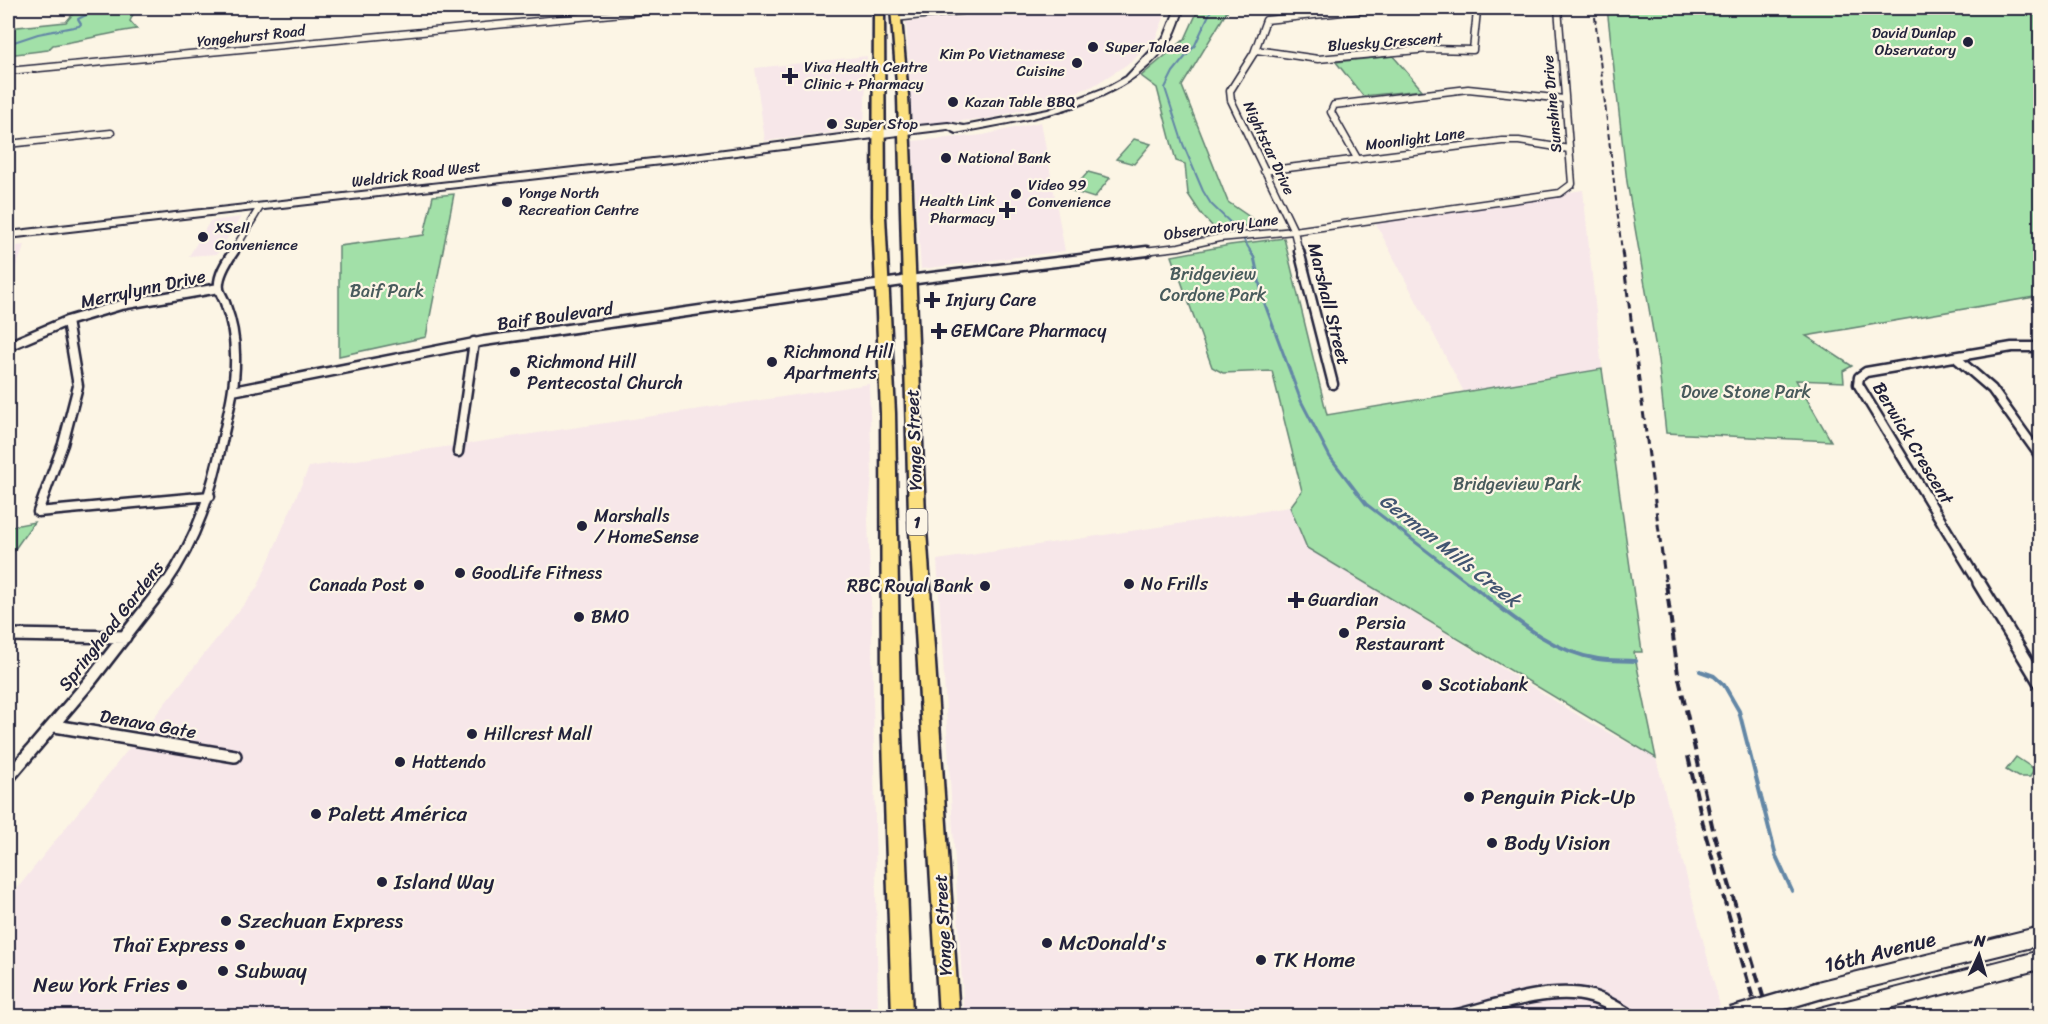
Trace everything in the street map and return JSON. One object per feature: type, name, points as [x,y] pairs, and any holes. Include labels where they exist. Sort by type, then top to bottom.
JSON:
[{"type":"main road","name":"Yonge Street","points":[[879,8],[879,216],[884,284],[891,708],[902,1017]]},
{"type":"main road","name":"Yonge Street","points":[[895,13],[903,96],[917,515],[949,1017]]},
{"type":"main road","name":"16th Avenue","points":[[1732,1017],[1821,990],[2040,936]]},
{"type":"main road","points":[[1831,1015],[2040,960]]},
{"type":"street","name":"Yongehurst Road","points":[[8,71],[676,8]]},
{"type":"street","points":[[895,13],[988,8]]},
{"type":"street","name":"Weldrick Road West","points":[[8,235],[827,142],[838,144],[879,137],[945,134],[962,128],[1050,112],[1102,90],[1113,88],[1129,79],[1132,73],[1160,49],[1169,36],[1179,8]]},
{"type":"street","name":"Nightstar Drive","points":[[1294,231],[1231,100],[1230,91],[1256,50],[1266,20],[1381,8]]},
{"type":"street","name":"Bluesky Crescent","points":[[1256,50],[1318,59],[1429,49],[1473,50],[1477,11],[1474,8]]},
{"type":"street","name":"Sunshine Drive","points":[[1558,8],[1572,184],[1560,193]]},
{"type":"street","points":[[1358,160],[1330,112],[1334,105],[1468,89],[1564,99]]},
{"type":"street","points":[[8,144],[111,134]]},
{"type":"street","name":"Moonlight Lane","points":[[1264,171],[1502,141],[1519,141],[1569,149]]},
{"type":"street","name":"Observatory Lane","points":[[884,284],[1179,247],[1228,237],[1294,231],[1560,193]]},
{"type":"street","points":[[219,288],[224,267],[260,207]]},
{"type":"street","name":"Marshall Street","points":[[1294,231],[1334,384]]},
{"type":"street","name":"Baif Boulevard","points":[[233,392],[474,342],[884,284]]},
{"type":"street","name":"Merrylynn Drive","points":[[8,346],[67,321],[121,305],[219,288]]},
{"type":"street","name":"Springhead Gardens","points":[[8,778],[55,726],[155,600],[197,531],[210,496],[233,392],[235,336],[230,311],[219,288]]},
{"type":"street","points":[[67,321],[78,386],[63,444],[38,512],[210,496]]},
{"type":"street","points":[[458,452],[474,342]]},
{"type":"street","name":"Berwick Crescent","points":[[2040,347],[2012,347],[1866,372],[1859,377],[1858,384],[2040,683]]},
{"type":"street","points":[[1955,357],[1992,389],[2040,456]]},
{"type":"street","points":[[8,635],[125,637]]},
{"type":"street","name":"Denava Gate","points":[[55,726],[235,756]]},
{"type":"street","points":[[1455,1017],[1554,994],[1577,994],[1594,998],[1630,1017]]},
{"type":"shaded area","points":[[1042,8],[1168,8],[1155,40],[1131,62],[1093,86],[1045,104],[992,118],[912,126],[906,22]]},
{"type":"shaded area","points":[[867,56],[864,126],[856,130],[765,141],[755,68]]},
{"type":"shaded area","points":[[1041,122],[1065,251],[921,269],[912,141],[983,135]]},
{"type":"shaded area","points":[[1583,190],[1602,369],[1464,392],[1375,222]]},
{"type":"shaded area","points":[[241,217],[217,254],[189,256],[210,221]]},
{"type":"shaded area","points":[[25,245],[8,285],[8,247]]},
{"type":"shaded area","points":[[869,384],[872,476],[868,520],[872,628],[878,1016],[8,1016],[8,900],[257,588],[309,467]]},
{"type":"shaded area","points":[[1290,507],[1308,548],[1594,725],[1656,758],[1720,1006],[1678,1016],[964,1016],[937,560]]},
{"type":"green space","points":[[78,8],[136,8],[130,21],[137,29],[53,45],[48,50],[8,55],[8,28],[66,22]]},
{"type":"green space","points":[[1199,8],[1229,8],[1182,86],[1228,202],[1260,224],[1216,230],[1202,215],[1188,194],[1185,164],[1176,161],[1157,88],[1141,76],[1185,39]]},
{"type":"green space","name":"Dove Stone Park","points":[[1607,8],[2040,8],[2040,296],[1806,336],[1852,366],[1843,371],[1844,382],[1796,380],[1831,441],[1666,433],[1658,360],[1627,182]]},
{"type":"green space","points":[[1393,56],[1422,90],[1363,96],[1336,62]]},
{"type":"green space","points":[[1134,139],[1151,144],[1134,164],[1116,159]]},
{"type":"green space","points":[[1088,172],[1110,178],[1094,198],[1072,191]]},
{"type":"green space","name":"Baif Park","points":[[454,194],[426,337],[339,356],[339,246],[424,235],[433,196]]},
{"type":"green space","points":[[1284,238],[1327,415],[1602,369],[1642,652],[1634,652],[1656,758],[1307,548],[1290,507],[1302,491],[1272,371],[1223,373],[1212,367],[1172,256]]},
{"type":"green space","points":[[34,522],[8,559],[8,527]]},
{"type":"green space","points":[[2016,757],[2034,769],[2030,777],[2018,777],[2006,770]]},
{"type":"waterway","points":[[8,44],[38,34],[79,26],[81,24],[78,19],[98,9],[92,8]]},
{"type":"waterway","name":"German Mills Creek","points":[[1212,8],[1195,45],[1173,72],[1165,88],[1183,144],[1203,191],[1211,204],[1238,230],[1251,252]]},
{"type":"waterway","name":"German Mills Creek","points":[[1250,251],[1254,257],[1263,299],[1301,401],[1330,457],[1366,504],[1471,585]]},
{"type":"waterway","name":"German Mills Creek","points":[[1469,583],[1529,629],[1562,648],[1598,659],[1636,661]]},
{"type":"waterway","name":"German Mills Creek","points":[[1700,671],[1714,676],[1724,685],[1739,711],[1776,856],[1792,891]]},
{"type":"railway","points":[[1594,8],[1622,252]]},
{"type":"railway","points":[[1622,251],[1666,585]]},
{"type":"railway","points":[[1666,583],[1678,674],[1714,834],[1769,1016]]},
{"type":"railway","points":[[1688,756],[1705,833],[1758,1016]]},
{"type":"place","name":"David Dunlap Observatory","points":[[1968,42]]},
{"type":"place","name":"Super Talaee","points":[[1093,47]]},
{"type":"place","name":"Kim Po Vietnamese Cuisine","points":[[1077,63]]},
{"type":"place","name":"Viva Health Centre Clinic + Pharmacy","points":[[790,76]]},
{"type":"place","name":"Kazan Table BBQ","points":[[953,102]]},
{"type":"place","name":"Super Stop","points":[[832,124]]},
{"type":"place","name":"National Bank","points":[[946,158]]},
{"type":"place","name":"Video 99 Convenience","points":[[1016,194]]},
{"type":"place","name":"Yonge North Recreation Centre","points":[[507,202]]},
{"type":"place","name":"Health Link Pharmacy","points":[[1007,210]]},
{"type":"place","name":"XSell Convenience","points":[[203,237]]},
{"type":"place","name":"Injury Care","points":[[932,300]]},
{"type":"place","name":"GEMCare Pharmacy","points":[[939,331]]},
{"type":"place","name":"Richmond Hill Apartments","points":[[772,362]]},
{"type":"place","name":"Richmond Hill Pentecostal Church","points":[[515,372]]},
{"type":"place","name":"Marshalls / HomeSense","points":[[582,526]]},
{"type":"place","name":"GoodLife Fitness","points":[[460,573]]},
{"type":"place","name":"No Frills","points":[[1129,584]]},
{"type":"place","name":"Canada Post","points":[[419,585]]},
{"type":"place","name":"RBC Royal Bank","points":[[985,586]]},
{"type":"place","name":"Guardian","points":[[1296,600]]},
{"type":"place","name":"BMO","points":[[579,617]]},
{"type":"place","name":"Persia Restaurant","points":[[1344,633]]},
{"type":"place","name":"Scotiabank","points":[[1427,685]]},
{"type":"place","name":"Hillcrest Mall","points":[[472,734]]},
{"type":"place","name":"Hattendo","points":[[400,762]]},
{"type":"place","name":"Penguin Pick-Up","points":[[1469,797]]},
{"type":"place","name":"Palett América","points":[[316,814]]},
{"type":"place","name":"Body Vision","points":[[1492,843]]},
{"type":"place","name":"Island Way","points":[[382,882]]},
{"type":"place","name":"Szechuan Express","points":[[226,921]]},
{"type":"place","name":"McDonald's","points":[[1047,943]]},
{"type":"place","name":"Thaï Express","points":[[240,945]]},
{"type":"place","name":"TK Home","points":[[1261,960]]},
{"type":"place","name":"Subway","points":[[223,971]]},
{"type":"place","name":"New York Fries","points":[[182,985]]},
{"type":"park label","name":"Bridgeview Cordone Park","points":[[1213,284]]},
{"type":"park label","name":"Bridgeview Park","points":[[1517,484]]}]
